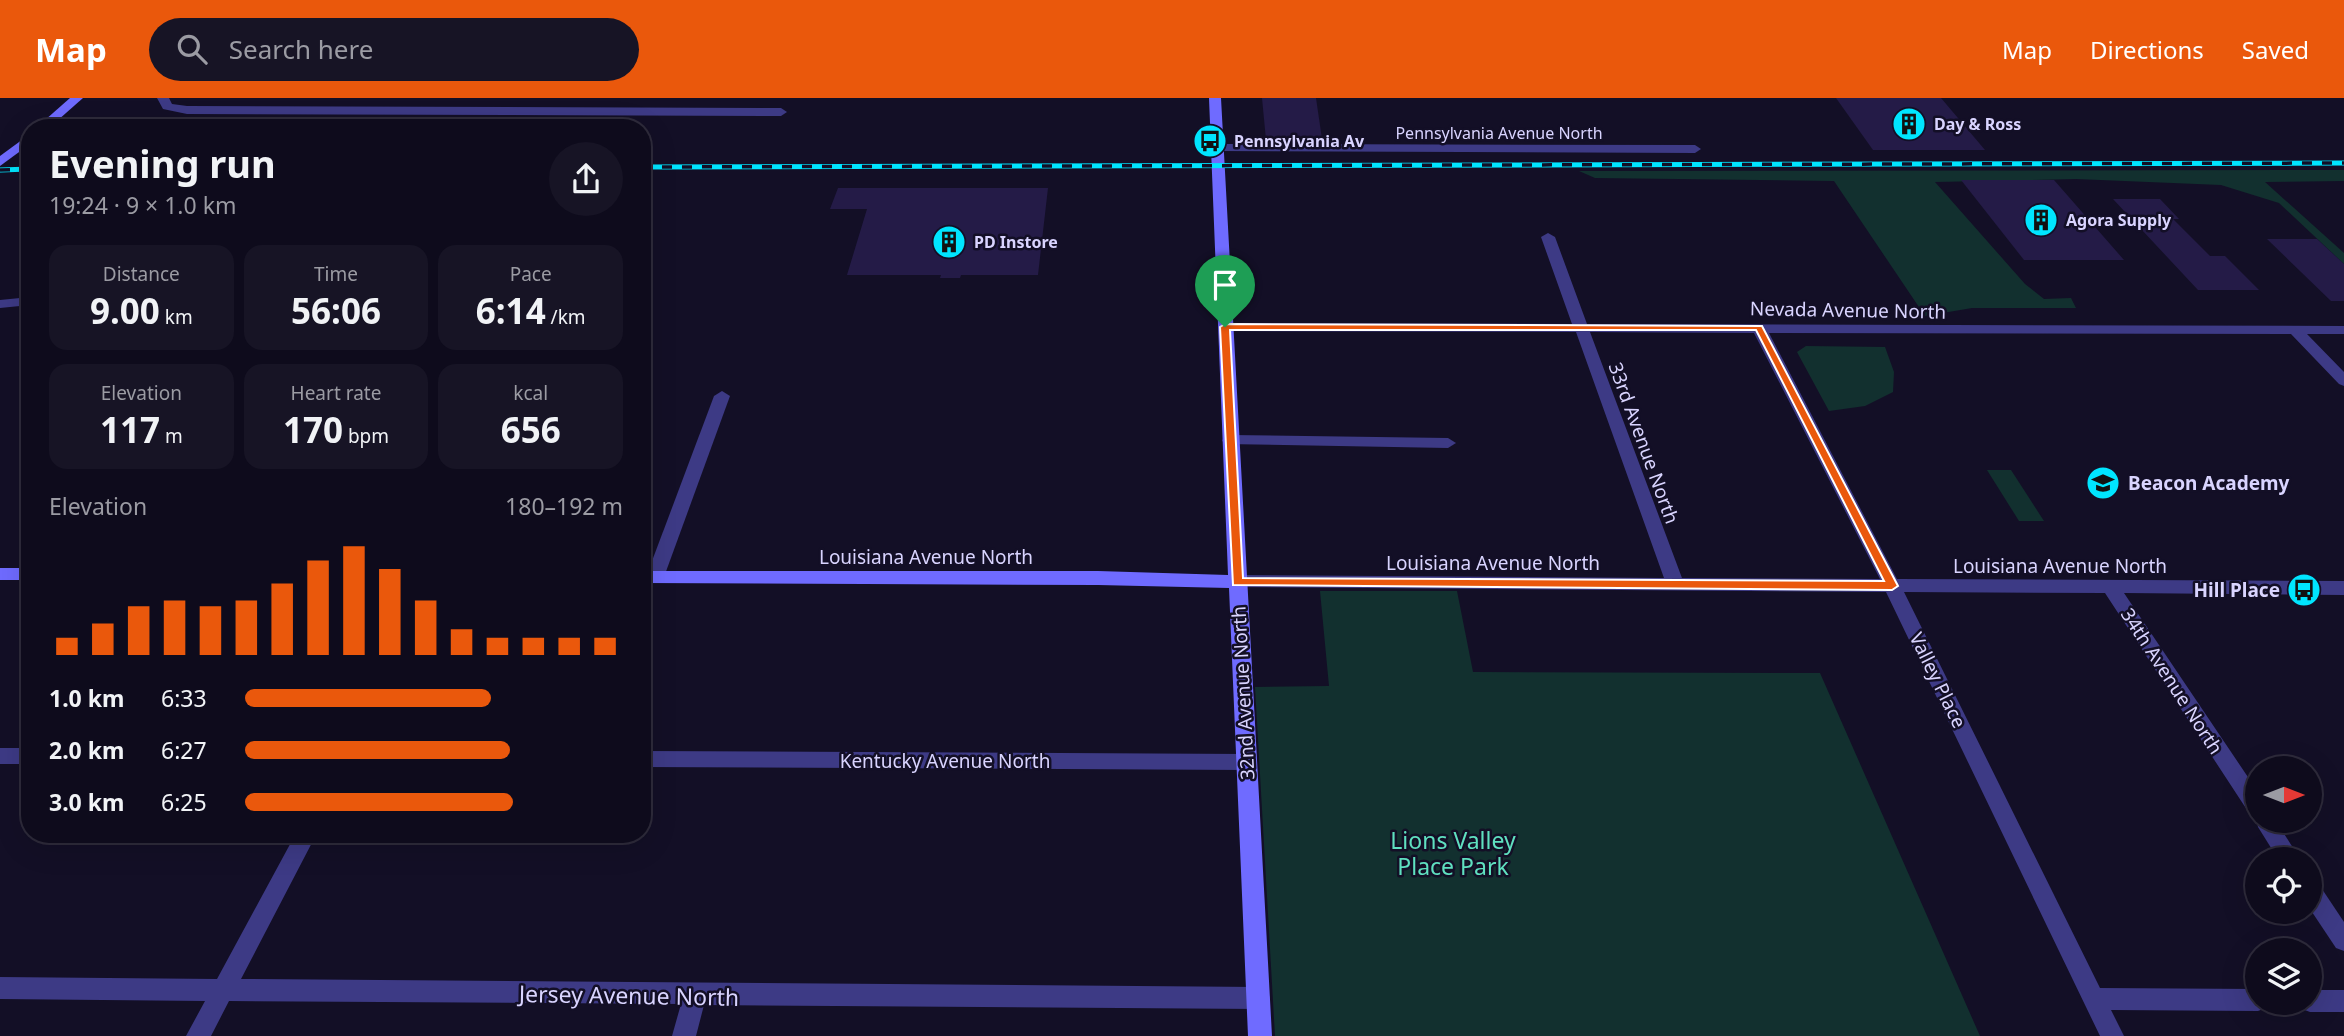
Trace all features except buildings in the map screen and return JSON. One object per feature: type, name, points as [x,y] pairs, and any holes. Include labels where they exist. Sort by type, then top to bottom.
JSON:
[{"type":"street","points":[[52,119],[77,98]]},
{"type":"street","points":[[163,98],[167,107],[174,110],[781,112]]},
{"type":"street","points":[[357,111],[362,105],[377,98]]},
{"type":"street","points":[[569,111],[578,98]]},
{"type":"street","points":[[712,112],[718,98]]},
{"type":"street","name":"32nd Avenue North","points":[[1215,98],[1260,1036]]},
{"type":"street","points":[[0,162],[21,145]]},
{"type":"street","name":"Pennsylvania Avenue North","points":[[1218,148],[1695,149]]},
{"type":"street","name":"33rd Avenue North","points":[[1548,237],[1675,584]]},
{"type":"street","points":[[0,304],[21,302]]},
{"type":"street","name":"Nevada Avenue North","points":[[1225,327],[2344,330]]},
{"type":"street","name":"Valley Place","points":[[1759,328],[1892,586],[2112,1036]]},
{"type":"street","points":[[2295,330],[2344,381]]},
{"type":"street","points":[[651,572],[722,396]]},
{"type":"street","points":[[1230,440],[1448,443]]},
{"type":"street","points":[[0,574],[21,574]]},
{"type":"street","name":"Louisiana Avenue North","points":[[651,577],[2337,588]]},
{"type":"street","name":"34th Avenue North","points":[[2110,587],[2245,790]]},
{"type":"street","points":[[2337,588],[2344,605]]},
{"type":"street","points":[[0,756],[21,756]]},
{"type":"street","name":"Kentucky Avenue North","points":[[651,759],[1247,762]]},
{"type":"street","points":[[198,1036],[302,843]]},
{"type":"street","points":[[2322,908],[2344,941]]},
{"type":"street","name":"Jersey Avenue North","points":[[0,988],[1259,998]]},
{"type":"street","points":[[684,1036],[695,995]]},
{"type":"street","points":[[2095,999],[2245,1000]]},
{"type":"street","points":[[2322,1001],[2344,1001]]},
{"type":"green space","points":[[2344,170],[2344,181],[2265,182],[2344,253],[2344,264],[2279,203],[2221,185],[2076,179],[1935,182],[2025,284],[2044,299],[2071,298],[2076,308],[1972,308],[1925,316],[1834,181],[1595,178],[1579,171]]},
{"type":"green space","points":[[1806,346],[1885,347],[1894,372],[1893,392],[1865,406],[1829,411],[1797,352]]},
{"type":"green space","points":[[1987,470],[2011,470],[2044,521],[2019,521]]},
{"type":"green space","name":"Lions Valley Place Park","points":[[1320,591],[1457,591],[1473,672],[1820,673],[1980,1036],[1275,1036],[1255,687],[1329,686]]},
{"type":"railway","points":[[651,167],[2344,163]]},
{"type":"railway","points":[[0,170],[21,169]]},
{"type":"place","name":"Day & Ross","points":[[1909,124]]},
{"type":"place","name":"Pennsylvania Av","points":[[1210,141]]},
{"type":"place","name":"Agora Supply","points":[[2041,220]]},
{"type":"place","name":"PD Instore","points":[[949,242]]},
{"type":"place","name":"Beacon Academy","points":[[2103,483]]},
{"type":"place","name":"Hill Place","points":[[2304,590]]},
{"type":"route","points":[[1225,327],[1759,328],[1892,586],[1237,582],[1225,327]]}]
